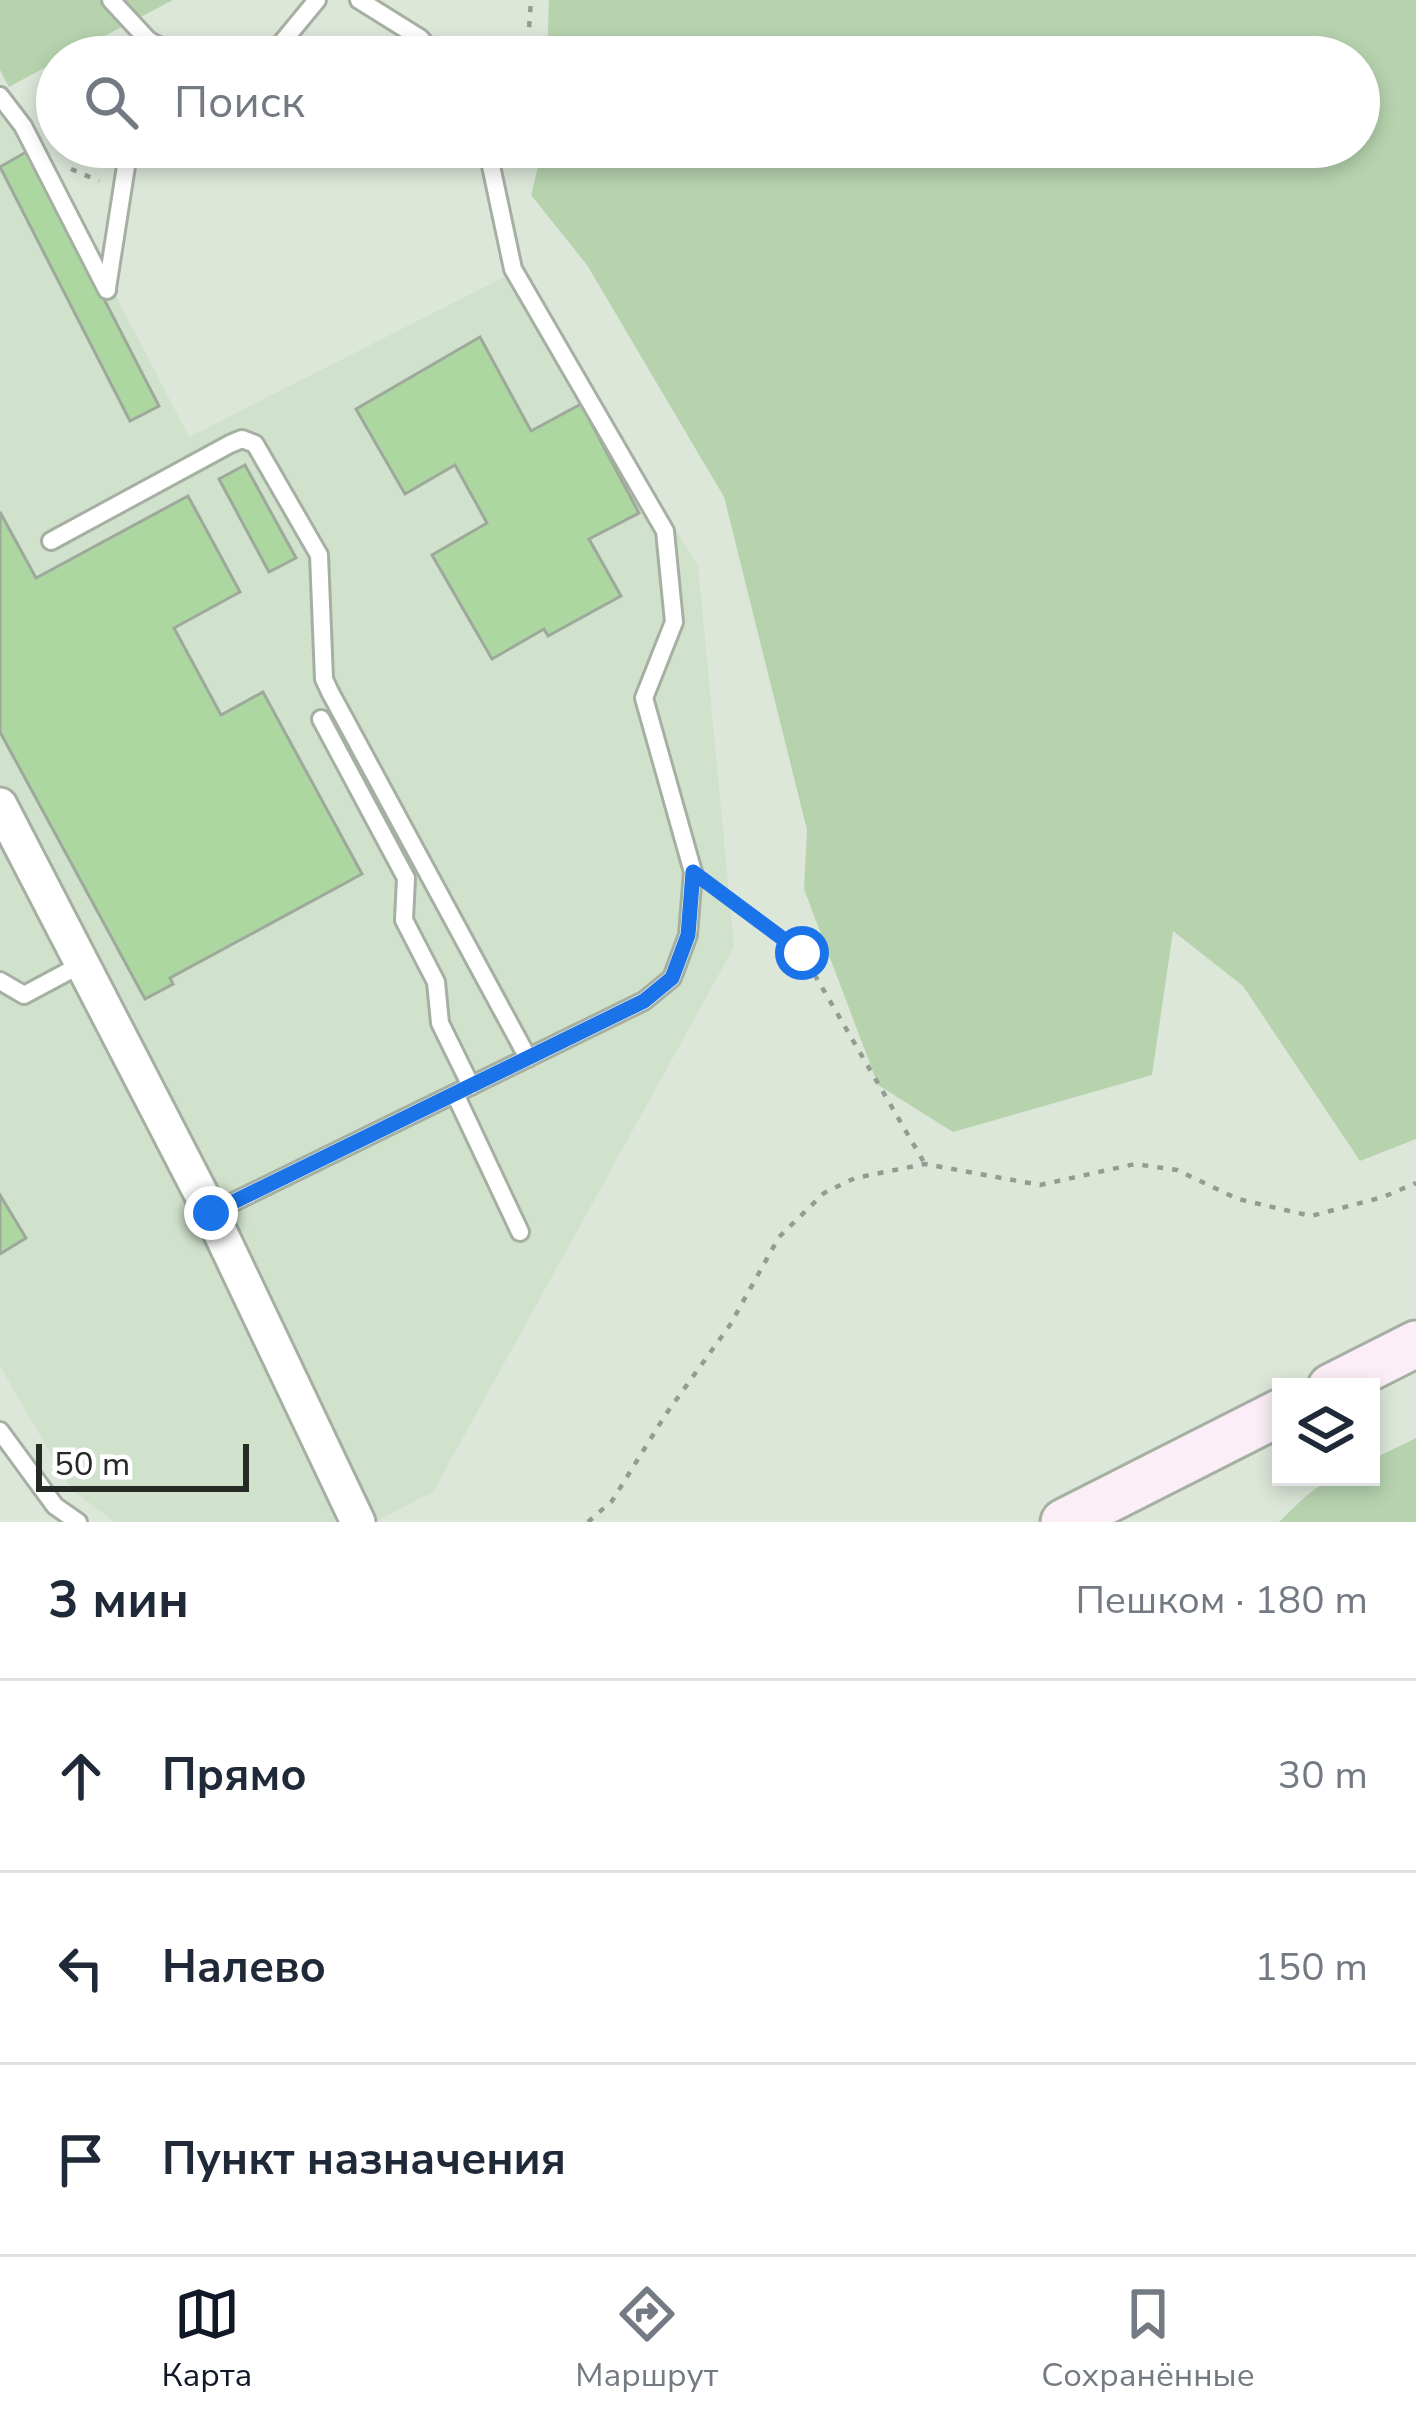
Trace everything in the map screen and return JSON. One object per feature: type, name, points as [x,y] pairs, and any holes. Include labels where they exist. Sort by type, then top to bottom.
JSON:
[{"type":"main road","points":[[1349,1378],[1416,1344]]},
{"type":"main road","points":[[1064,1522],[1272,1417]]},
{"type":"street","points":[[0,805],[211,1213],[358,1522]]},
{"type":"lane","points":[[111,0],[137,36]]},
{"type":"lane","points":[[287,36],[317,0]]},
{"type":"lane","points":[[359,0],[417,36]]},
{"type":"lane","points":[[0,96],[36,153]]},
{"type":"lane","points":[[44,168],[107,290],[125,168]]},
{"type":"lane","points":[[211,1213],[644,1001],[672,978],[688,935],[693,872],[644,698],[674,622],[665,531],[513,269],[491,168]]},
{"type":"lane","points":[[51,541],[230,444],[242,440],[255,444],[319,555],[323,666],[330,692],[528,1058]]},
{"type":"lane","points":[[321,719],[406,878],[404,920],[436,982],[440,1022],[520,1232]]},
{"type":"lane","points":[[0,981],[24,995],[82,964]]},
{"type":"lane","points":[[0,1431],[55,1506],[78,1522]]},
{"type":"path","points":[[528,36],[532,0]]},
{"type":"path","points":[[68,168],[121,190]]},
{"type":"path","points":[[693,872],[802,953],[925,1164]]},
{"type":"path","points":[[588,1522],[613,1501],[666,1414],[730,1325],[779,1237],[824,1192],[888,1169],[925,1164],[1040,1185],[1135,1164],[1177,1170],[1238,1199],[1311,1216],[1416,1183]]},
{"type":"shaded area","points":[[0,107],[26,122],[36,141],[36,168],[50,168],[189,437],[514,272],[698,565],[734,947],[433,1492],[374,1522],[115,1522],[71,1489],[0,1366]]},
{"type":"green space","points":[[0,0],[173,0],[105,36],[36,36],[36,72],[9,87],[0,70]]},
{"type":"green space","points":[[549,0],[1416,0],[1416,1139],[1360,1161],[1243,986],[1173,931],[1152,1075],[953,1132],[878,1085],[804,889],[807,830],[724,497],[587,265],[531,195],[538,168],[1380,168],[1380,36],[548,36]]},
{"type":"green space","points":[[1416,1438],[1416,1522],[1279,1522],[1321,1486],[1380,1486],[1380,1456]]},
{"type":"building","points":[[28,151],[159,406],[130,421],[0,167]]},
{"type":"building","points":[[480,337],[531,431],[581,404],[639,513],[589,539],[621,596],[548,636],[544,629],[492,659],[432,555],[487,523],[455,465],[405,494],[356,409]]},
{"type":"building","points":[[245,465],[296,558],[269,572],[219,479]]},
{"type":"building","points":[[188,496],[240,592],[174,628],[221,715],[263,692],[362,874],[170,978],[173,984],[145,999],[0,732],[0,512],[36,578]]},
{"type":"building","points":[[0,1195],[26,1238],[0,1254]]},
{"type":"route","points":[[211,1213],[644,1001],[672,978],[688,935],[693,872],[802,953]]}]
